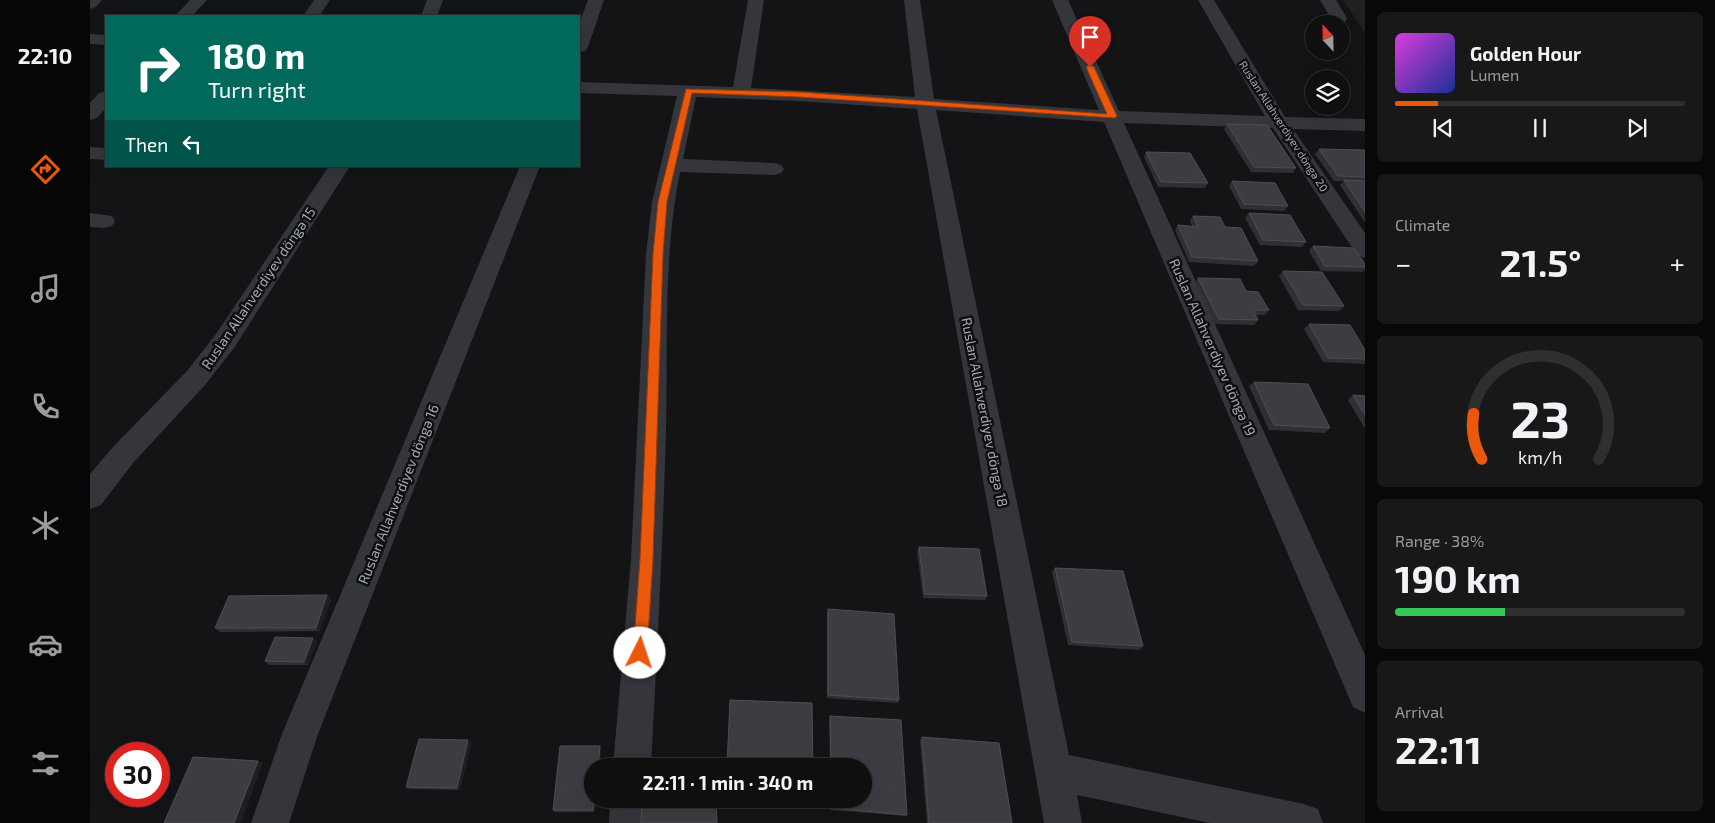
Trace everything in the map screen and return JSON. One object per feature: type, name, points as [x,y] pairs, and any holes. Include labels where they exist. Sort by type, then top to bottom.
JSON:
[{"type":"street","points":[[90,4],[94,0]]},
{"type":"street","points":[[184,15],[199,0]]},
{"type":"street","points":[[312,15],[322,0]]},
{"type":"street","points":[[429,15],[435,0]]},
{"type":"street","points":[[580,44],[596,0]]},
{"type":"street","points":[[741,92],[756,0]]},
{"type":"street","name":"Ruslan Allahverdiyev döngə 18","points":[[912,0],[925,103],[1063,823]]},
{"type":"street","name":"Ruslan Allahverdiyev döngə 19","points":[[1060,0],[1113,116],[1365,695]]},
{"type":"street","name":"Ruslan Allahverdiyev döngə 20","points":[[1206,0],[1278,122],[1365,250]]},
{"type":"street","points":[[1328,0],[1337,15]]},
{"type":"street","points":[[90,39],[105,40]]},
{"type":"street","points":[[580,87],[741,92],[1113,116],[1365,125]]},
{"type":"street","points":[[633,758],[647,559],[658,254],[663,202],[688,90]]},
{"type":"street","points":[[90,114],[105,97]]},
{"type":"street","points":[[90,153],[105,154]]},
{"type":"street","points":[[671,165],[774,169]]},
{"type":"street","name":"Ruslan Allahverdiyev döngə 15","points":[[90,496],[123,456],[196,378],[225,341],[339,167]]},
{"type":"street","name":"Ruslan Allahverdiyev döngə 16","points":[[270,823],[304,725],[530,167]]},
{"type":"street","points":[[1054,770],[1269,819],[1304,823]]},
{"type":"street","points":[[628,823],[629,808]]},
{"type":"shaded area","points":[[1343,0],[1365,0],[1365,33]]},
{"type":"building","points":[[1227,124],[1267,125],[1296,168],[1254,167]]},
{"type":"building","points":[[1319,149],[1365,150],[1365,177],[1338,176]]},
{"type":"building","points":[[1146,152],[1190,153],[1208,183],[1161,182]]},
{"type":"building","points":[[1344,180],[1365,181],[1365,212]]},
{"type":"building","points":[[1232,181],[1275,183],[1288,206],[1244,204]]},
{"type":"building","points":[[1249,213],[1290,215],[1306,242],[1263,240]]},
{"type":"building","points":[[1193,216],[1220,217],[1225,227],[1241,228],[1258,261],[1192,257],[1178,225],[1198,227]]},
{"type":"building","points":[[1313,246],[1354,248],[1365,264],[1365,267],[1325,266]]},
{"type":"building","points":[[1283,271],[1322,272],[1344,306],[1303,305]]},
{"type":"building","points":[[1198,278],[1240,279],[1246,291],[1258,292],[1269,310],[1253,310],[1258,320],[1219,319]]},
{"type":"building","points":[[1309,324],[1350,325],[1365,350],[1365,359],[1328,358]]},
{"type":"building","points":[[1254,382],[1308,384],[1330,428],[1274,425]]},
{"type":"building","points":[[1353,395],[1365,396],[1365,415]]},
{"type":"building","points":[[919,547],[979,549],[987,596],[925,594]]},
{"type":"building","points":[[1055,568],[1123,571],[1143,646],[1072,642]]},
{"type":"building","points":[[327,595],[316,628],[215,628],[229,596]]},
{"type":"building","points":[[828,609],[894,614],[899,700],[828,695]]},
{"type":"building","points":[[275,637],[313,638],[304,662],[265,661]]},
{"type":"building","points":[[730,700],[812,703],[813,758],[727,758]]},
{"type":"building","points":[[830,716],[901,720],[907,815],[832,808],[872,808],[872,758],[831,758]]},
{"type":"building","points":[[922,737],[999,743],[1012,823],[929,823]]},
{"type":"building","points":[[419,739],[468,740],[457,788],[406,787]]},
{"type":"building","points":[[560,746],[600,746],[599,758],[584,758],[584,808],[593,808],[593,810],[553,810]]},
{"type":"building","points":[[193,757],[258,761],[234,823],[164,823]]},
{"type":"building","points":[[642,808],[716,808],[717,823],[641,823]]},
{"type":"route","points":[[640,653],[647,559],[658,254],[663,202],[688,90],[799,94],[1113,116],[1090,67]]}]
